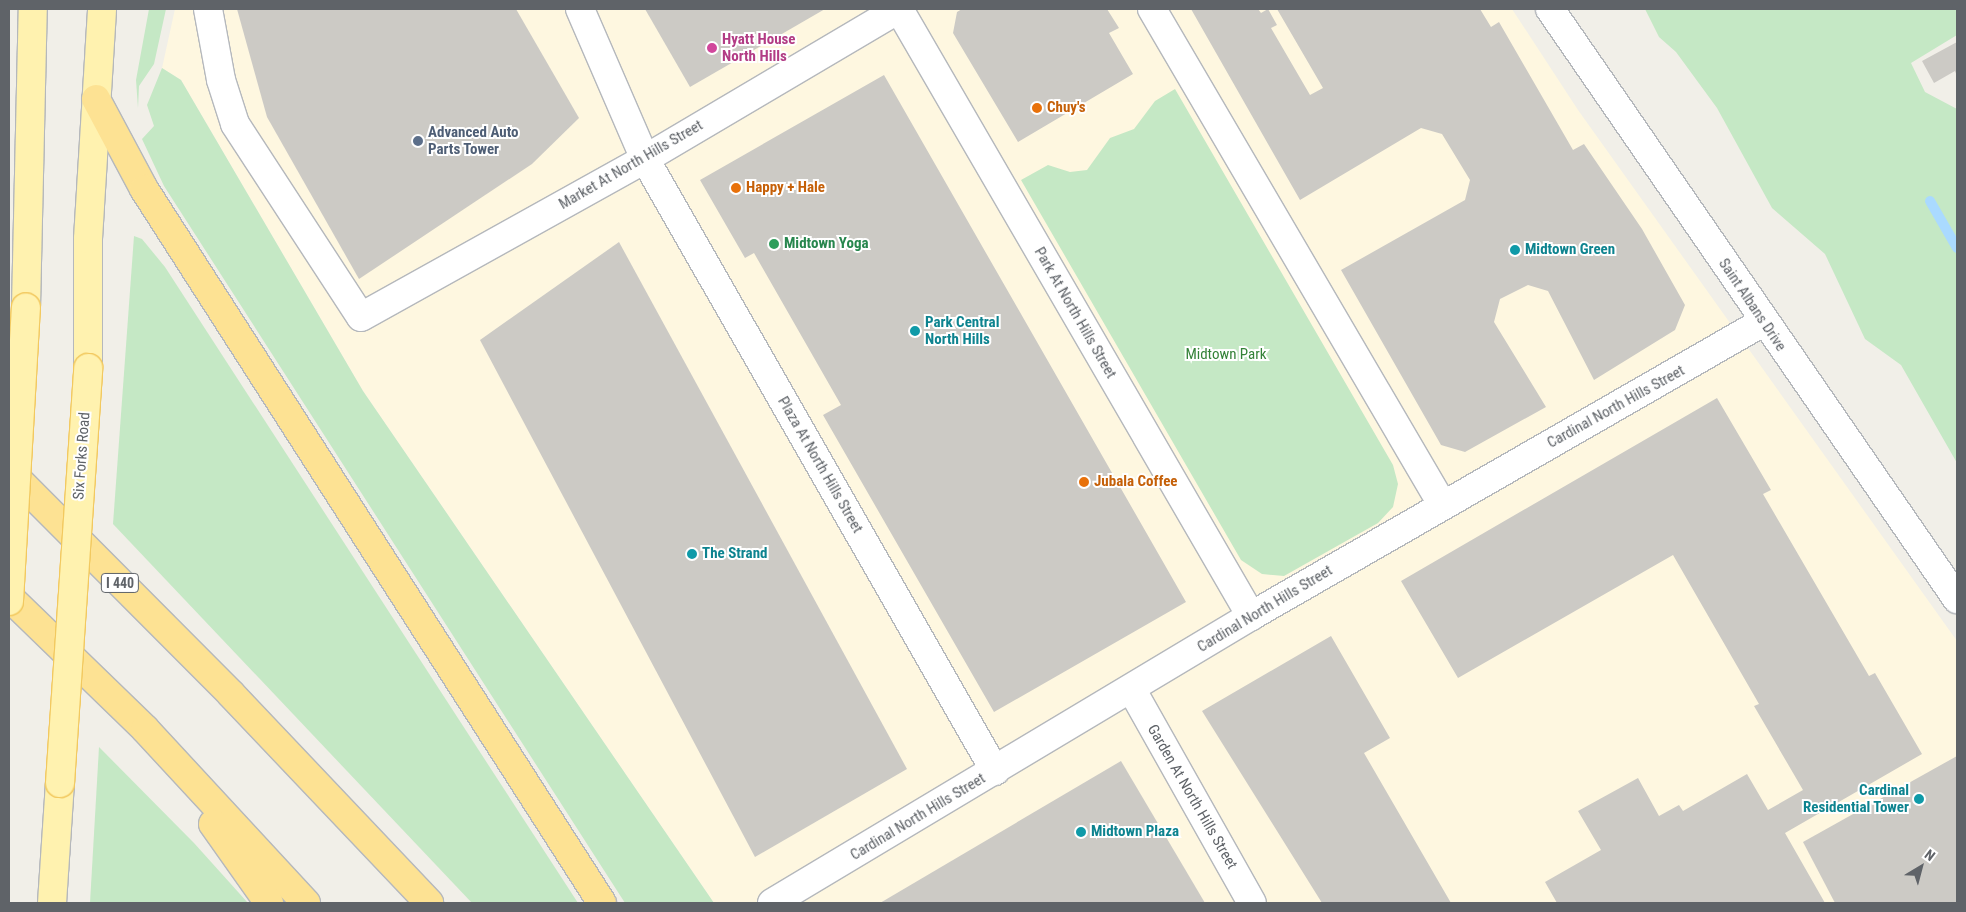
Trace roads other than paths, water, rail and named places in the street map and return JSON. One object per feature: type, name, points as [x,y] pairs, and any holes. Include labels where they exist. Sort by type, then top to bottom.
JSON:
[{"type":"highway","points":[[96,98],[144,188],[602,903]]},
{"type":"highway","name":"I 440","points":[[9,471],[231,694],[429,903]]},
{"type":"highway","points":[[9,597],[145,729],[306,903]]},
{"type":"highway","points":[[145,729],[270,903]]},
{"type":"main road","points":[[9,601],[26,307],[33,9]]},
{"type":"main road","name":"Six Forks Road","points":[[52,903],[88,368],[88,239],[102,9]]},
{"type":"street","name":"Market At North Hills Street","points":[[208,9],[221,80],[235,124],[361,316],[645,159],[899,9]]},
{"type":"street","points":[[580,9],[645,159]]},
{"type":"street","name":"Park At North Hills Street","points":[[899,9],[1251,616]]},
{"type":"street","points":[[1152,9],[1442,504]]},
{"type":"street","name":"Saint Albans Drive","points":[[1550,9],[1763,322],[1957,599]]},
{"type":"street","name":"Plaza At North Hills Street","points":[[645,159],[995,771]]},
{"type":"street","name":"Cardinal North Hills Street","points":[[772,903],[1442,504],[1763,322]]},
{"type":"street","name":"Garden At North Hills Street","points":[[1132,690],[1252,903]]},
{"type":"waterway","points":[[1930,201],[1957,248]]},
{"type":"place","name":"Hyatt House North Hills","points":[[712,48]]},
{"type":"place","name":"Chuy's","points":[[1037,108]]},
{"type":"place","name":"Advanced Auto Parts Tower","points":[[418,141]]},
{"type":"place","name":"Happy + Hale","points":[[736,188]]},
{"type":"place","name":"Midtown Yoga","points":[[774,244]]},
{"type":"place","name":"Midtown Green","points":[[1515,250]]},
{"type":"place","name":"Park Central North Hills","points":[[915,331]]},
{"type":"place","name":"Jubala Coffee","points":[[1084,482]]},
{"type":"place","name":"The Strand","points":[[692,554]]},
{"type":"place","name":"Cardinal Residential Tower","points":[[1919,799]]},
{"type":"place","name":"Midtown Plaza","points":[[1081,832]]},
{"type":"park label","name":"Midtown Park","points":[[1226,355]]}]
